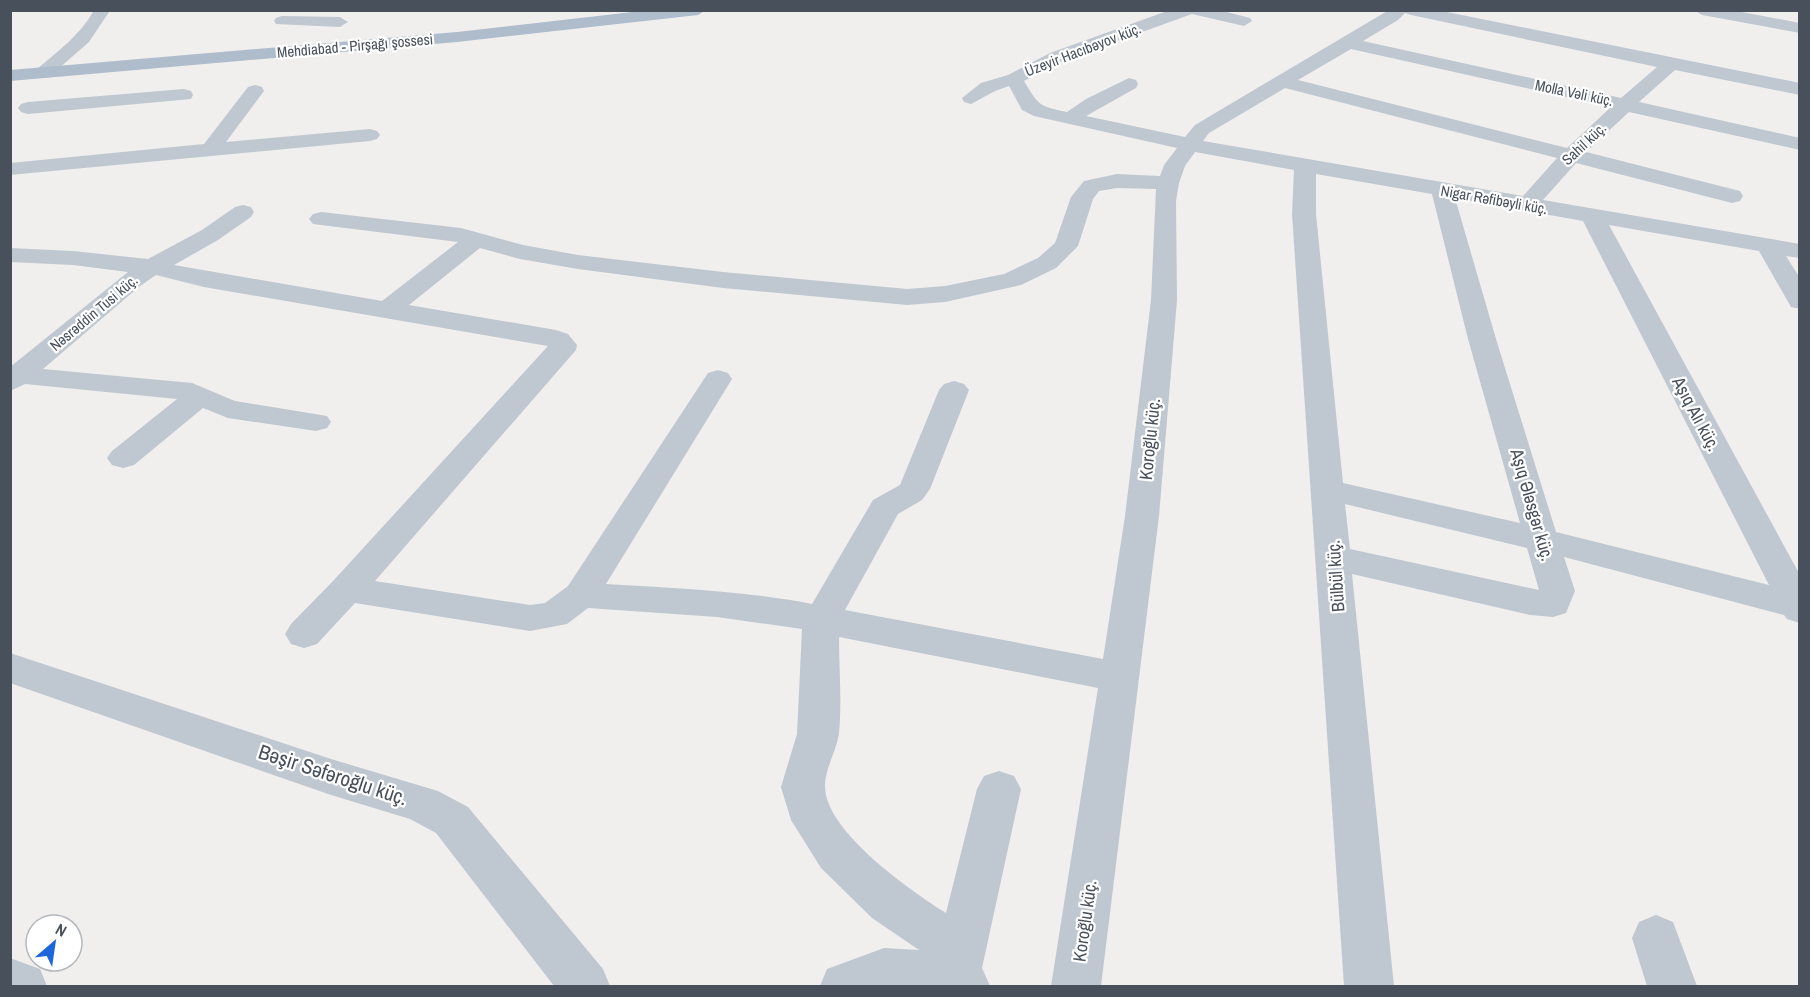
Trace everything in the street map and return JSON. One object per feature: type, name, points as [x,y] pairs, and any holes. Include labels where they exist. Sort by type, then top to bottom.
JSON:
[{"type":"main road","name":"Mehdiabad - Pirşağı şossesi","points":[[10,76],[327,49],[698,10]]},
{"type":"street","points":[[327,49],[339,22],[354,10]]},
{"type":"street","name":"Üzeyir Hacıbəyov küç.","points":[[971,98],[988,87],[1014,79],[1056,57],[1187,10]]},
{"type":"street","points":[[1196,10],[1244,21]]},
{"type":"street","name":"Koroğlu küç.","points":[[1076,987],[1142,516],[1164,300],[1165,201],[1168,183],[1175,165],[1202,129],[1285,82],[1399,10]]},
{"type":"street","points":[[1411,10],[1781,87],[1800,88]]},
{"type":"street","points":[[1702,10],[1800,28]]},
{"type":"street","points":[[43,73],[88,33],[102,11]]},
{"type":"street","points":[[282,21],[339,22]]},
{"type":"street","name":"Molla Vəli küç.","points":[[1349,43],[1800,144]]},
{"type":"street","name":"Sahil küç.","points":[[1529,206],[1533,194],[1572,154],[1672,63]]},
{"type":"street","name":"Nigar Rəfibəyli küç.","points":[[1014,79],[1029,106],[1041,112],[1190,144],[1442,191],[1800,251]]},
{"type":"street","points":[[1285,82],[1732,196]]},
{"type":"street","points":[[1072,118],[1085,106],[1116,93],[1129,84]]},
{"type":"street","points":[[10,90],[37,93],[28,108],[10,122]]},
{"type":"street","points":[[210,150],[255,91]]},
{"type":"street","points":[[28,108],[184,95]]},
{"type":"street","points":[[10,169],[370,135]]},
{"type":"street","name":"Bülbül küç.","points":[[1305,165],[1304,214],[1369,987]]},
{"type":"street","points":[[321,219],[433,231],[552,258],[723,280],[907,297],[945,294],[1012,280],[1047,263],[1066,246],[1082,197],[1092,186],[1117,181],[1168,183]]},
{"type":"street","name":"Aşıq Ələsgər küç.","points":[[1334,558],[1530,602],[1553,604],[1557,591],[1482,339],[1442,191]]},
{"type":"street","points":[[152,267],[210,235],[243,212]]},
{"type":"street","name":"Aşıq Alı küç.","points":[[1593,217],[1799,607]]},
{"type":"street","points":[[388,309],[476,239]]},
{"type":"street","points":[[1767,246],[1800,301]]},
{"type":"street","name":"Nəsrəddin Tusi küç.","points":[[10,255],[73,258],[152,267]]},
{"type":"street","points":[[152,267],[204,279],[546,336],[558,340],[563,345],[562,350],[304,634]]},
{"type":"street","name":"Nəsrəddin Tusi küç.","points":[[15,379],[130,281],[152,267]]},
{"type":"street","points":[[15,379],[192,392],[228,409],[316,422]]},
{"type":"street","points":[[347,589],[530,618],[554,615],[582,595],[718,380]]},
{"type":"street","points":[[954,390],[914,489],[908,496],[892,501],[885,508],[821,620],[818,734],[803,787],[813,820],[837,854],[889,903],[959,977]]},
{"type":"street","points":[[123,458],[180,410],[201,397]]},
{"type":"street","points":[[1329,490],[1543,540],[1799,607]]},
{"type":"street","points":[[582,595],[772,610],[1119,677]]},
{"type":"street","name":"Bəşir Səfəroğlu küç.","points":[[10,668],[331,777],[423,804],[453,820],[585,987]]},
{"type":"street","points":[[959,977],[999,789]]},
{"type":"street","points":[[1656,938],[1672,987]]},
{"type":"street","points":[[845,987],[884,972],[959,977]]},
{"type":"street","points":[[10,982],[22,987]]}]
